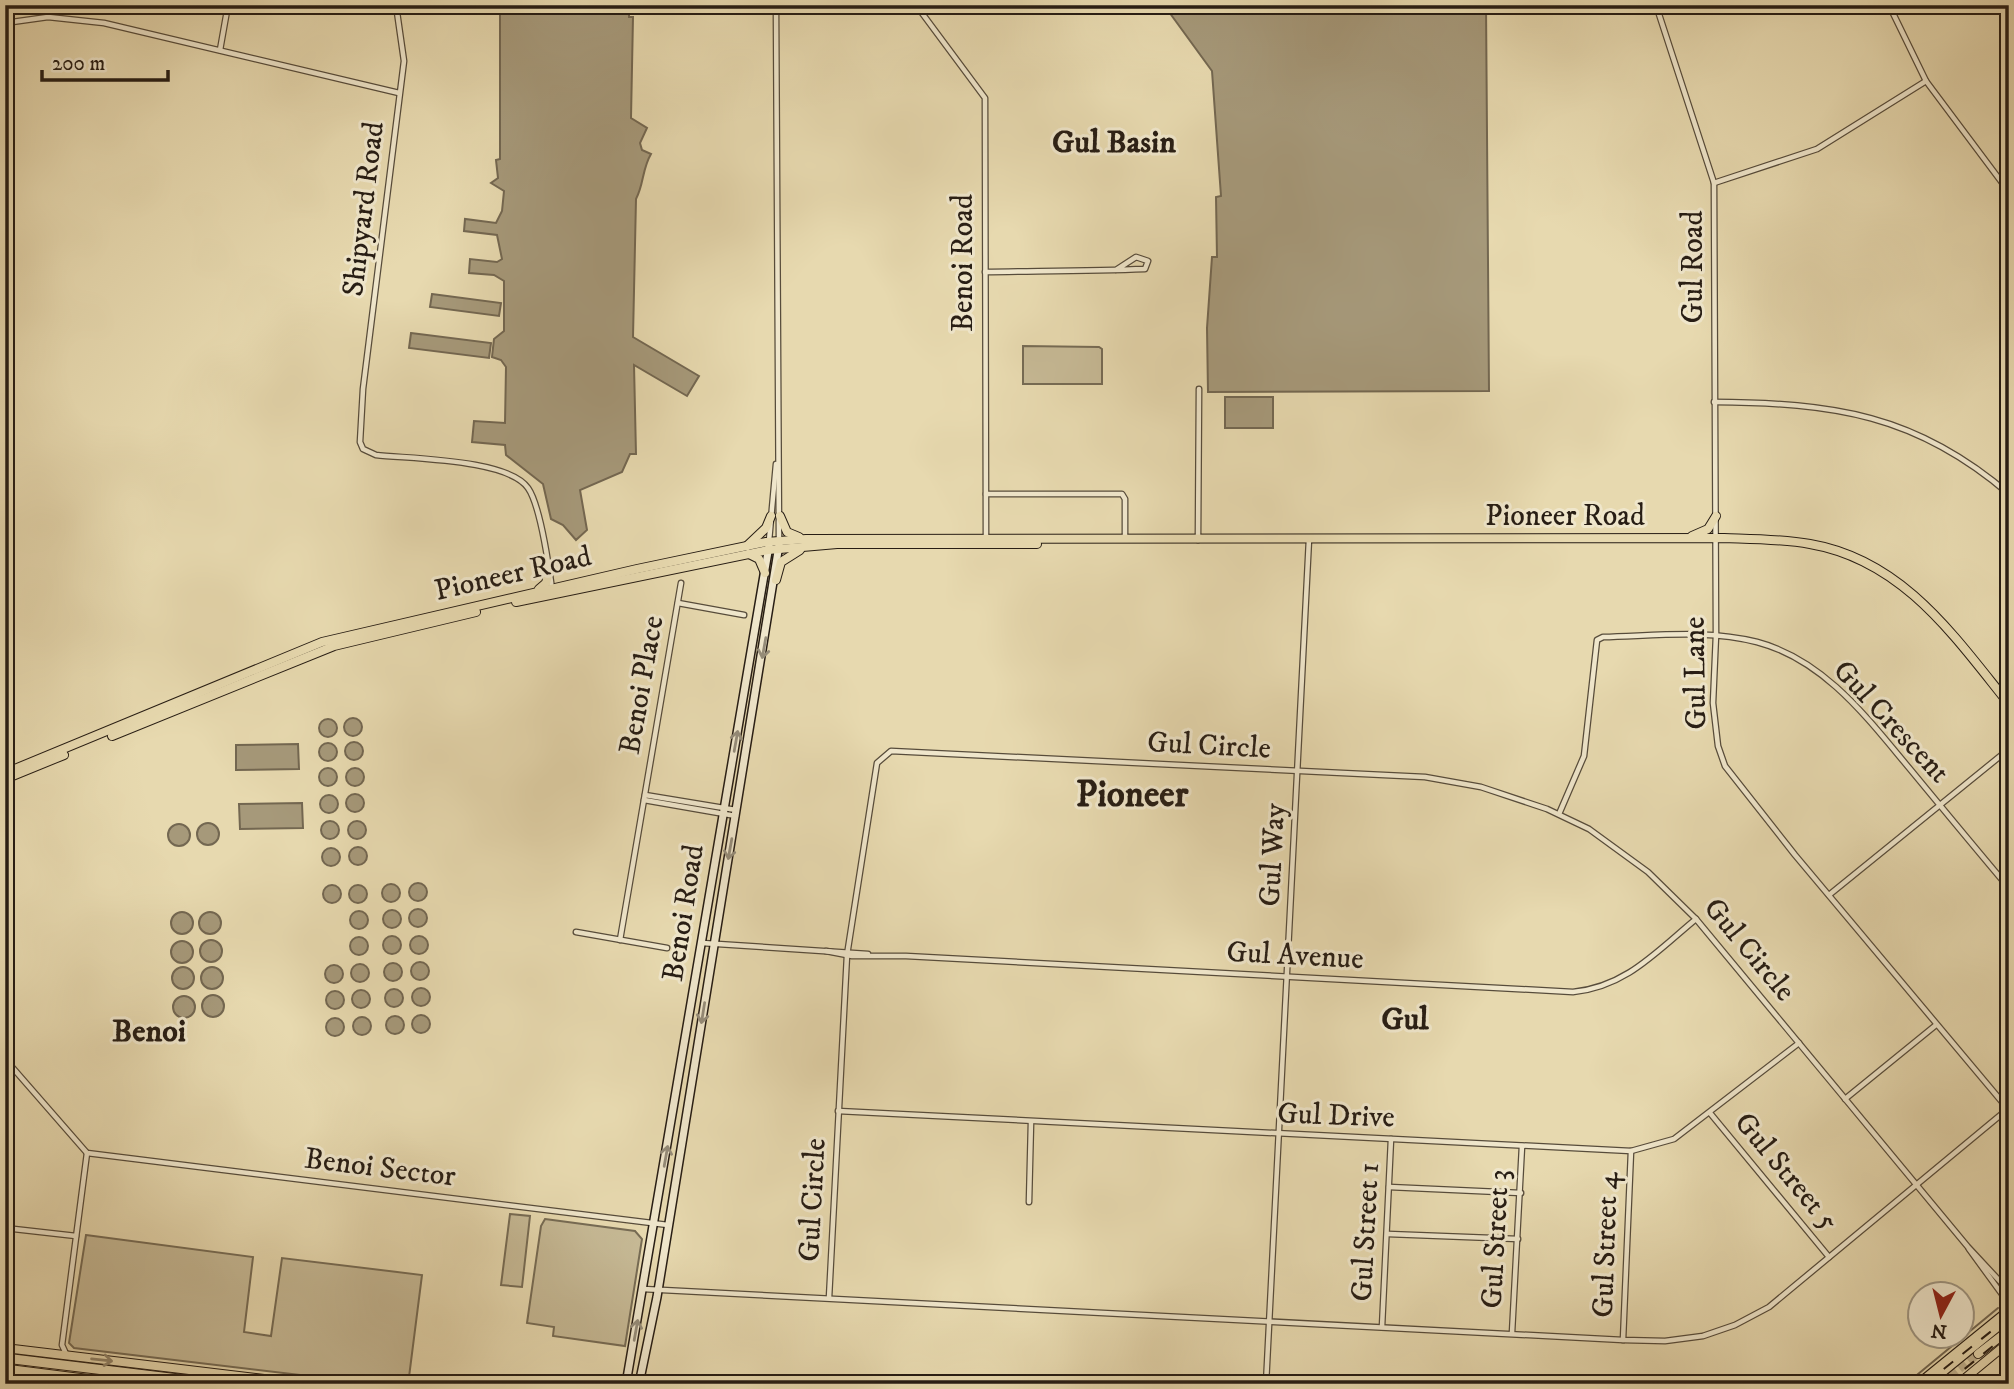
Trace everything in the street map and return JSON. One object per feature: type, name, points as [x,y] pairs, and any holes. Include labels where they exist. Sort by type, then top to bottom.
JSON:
[{"type":"highway","points":[[5,1358],[220,1384]]},
{"type":"highway","points":[[5,1369],[124,1384]]},
{"type":"main road","points":[[765,573],[760,559],[745,550],[776,516],[787,532],[806,543],[781,562],[776,580]]},
{"type":"main road","points":[[1683,538],[1706,530],[1716,516]]},
{"type":"main road","name":"Pioneer Road","points":[[5,779],[334,646],[582,584],[745,550],[806,543],[1716,538],[1812,544],[1845,553],[1876,567],[1926,605],[2009,705]]},
{"type":"main road","name":"Benoi Road","points":[[639,1384],[658,1290],[776,580],[779,545]]},
{"type":"main road","name":"Benoi Road","points":[[626,1384],[769,546]]},
{"type":"main road","points":[[534,592],[546,583],[549,571],[568,584]]},
{"type":"main road","name":"Pioneer Road","points":[[5,773],[322,642],[534,592],[553,591],[568,584],[582,584]]},
{"type":"main road","points":[[1918,1384],[2007,1315]]},
{"type":"main road","points":[[1928,1384],[2007,1315]]},
{"type":"main road","points":[[1978,1354],[2009,1332]]},
{"type":"main road","points":[[1958,1384],[2009,1342]]},
{"type":"main road","points":[[5,1348],[306,1384]]},
{"type":"main road","points":[[5,1379],[44,1384]]},
{"type":"street","points":[[220,50],[228,5]]},
{"type":"street","points":[[396,5],[405,53],[399,93]]},
{"type":"street","name":"Benoi Road","points":[[776,5],[776,516],[779,545]]},
{"type":"street","name":"Benoi Road","points":[[916,5],[985,96],[986,541]]},
{"type":"street","name":"Gul Road","points":[[1656,5],[1714,183],[1716,538]]},
{"type":"street","points":[[1889,5],[1926,80],[2009,192]]},
{"type":"street","name":"Shipyard Road","points":[[5,23],[48,17],[72,18],[399,93],[363,389],[360,442],[363,449],[376,456],[495,469],[517,478],[528,488],[535,504],[553,591]]},
{"type":"street","points":[[1714,183],[1817,149],[1926,80]]},
{"type":"street","points":[[985,272],[1145,270],[1148,261],[1136,257],[1116,270]]},
{"type":"street","points":[[1198,541],[1199,389]]},
{"type":"street","points":[[1714,402],[1827,407],[1859,413],[1910,431],[1948,449],[2009,494]]},
{"type":"street","points":[[986,494],[1120,494],[1125,499],[1125,540]]},
{"type":"street","name":"Benoi Road","points":[[769,546],[776,516]]},
{"type":"street","name":"Gul Lane","points":[[1716,538],[1713,703],[1718,746],[1725,766],[2008,1109]]},
{"type":"street","name":"Gul Way","points":[[1266,1384],[1309,539]]},
{"type":"street","name":"Benoi Place","points":[[620,940],[681,583]]},
{"type":"street","points":[[678,603],[744,615]]},
{"type":"street","name":"Gul Crescent","points":[[1559,814],[1584,756],[1597,640],[1603,637],[1716,635],[1774,648],[1821,674],[1861,711],[2009,888]]},
{"type":"street","points":[[1829,895],[2009,749]]},
{"type":"street","name":"Gul Circle","points":[[829,1298],[848,953],[877,763],[891,751],[1425,777],[1527,800],[1559,814],[1628,856],[1696,919],[1968,1247],[2009,1291]]},
{"type":"street","name":"Benoi Place","points":[[645,797],[736,813]]},
{"type":"street","name":"Gul Avenue","points":[[702,943],[1564,992],[1592,990],[1620,980],[1696,919]]},
{"type":"street","points":[[576,932],[667,948]]},
{"type":"street","points":[[1845,1099],[1936,1025]]},
{"type":"street","name":"Gul Drive","points":[[838,1111],[1631,1151],[1674,1139],[1799,1043]]},
{"type":"street","points":[[5,1059],[87,1153],[62,1345],[68,1356]]},
{"type":"street","points":[[1916,1184],[2008,1109]]},
{"type":"street","name":"Gul Street 5","points":[[1710,1113],[1829,1257]]},
{"type":"street","points":[[1029,1202],[1031,1122]]},
{"type":"street","name":"Gul Street 1","points":[[1382,1327],[1391,1139]]},
{"type":"street","name":"Gul Street 3","points":[[1512,1334],[1522,1146]]},
{"type":"street","name":"Gul Street 4","points":[[1623,1340],[1631,1151]]},
{"type":"street","name":"Benoi Sector","points":[[87,1153],[668,1225]]},
{"type":"street","name":"Gul Circle","points":[[643,1289],[1623,1340],[1686,1339],[1735,1325],[1769,1307],[1916,1184]]},
{"type":"street","points":[[1389,1186],[1521,1193]]},
{"type":"street","points":[[5,1228],[76,1236]]},
{"type":"street","points":[[1388,1234],[1518,1239]]},
{"type":"street","name":"Gul Circle","points":[[1968,1247],[2004,1297],[2007,1315]]},
{"type":"street","points":[[53,1354],[62,1345]]},
{"type":"shaded area","points":[[500,5],[629,5],[629,17],[633,17],[631,118],[647,128],[640,143],[642,150],[651,154],[636,199],[633,337],[699,376],[687,396],[634,365],[636,454],[630,454],[622,472],[580,490],[587,530],[576,540],[563,525],[551,519],[543,484],[506,455],[505,445],[472,442],[474,421],[505,423],[506,367],[501,360],[492,357],[494,339],[504,331],[504,281],[494,275],[469,273],[470,259],[497,262],[502,259],[497,235],[464,231],[465,219],[496,223],[502,211],[504,191],[491,183],[498,178],[496,160],[500,159]]},
{"type":"shaded area","points":[[1164,5],[1486,5],[1489,391],[1208,392],[1207,328],[1212,257],[1217,257],[1216,197],[1221,196],[1212,71]]},
{"type":"shaded area","points":[[432,294],[501,303],[499,316],[430,307]]},
{"type":"shaded area","points":[[411,333],[491,343],[489,358],[409,348]]},
{"type":"shaded area","points":[[1023,346],[1099,347],[1102,349],[1102,384],[1023,384]]},
{"type":"shaded area","points":[[1225,397],[1273,397],[1273,428],[1225,428]]},
{"type":"shaded area","points":[[349,718],[357,718],[362,727],[360,734],[349,736],[344,731],[344,723]]},
{"type":"shaded area","points":[[324,719],[332,719],[337,728],[335,735],[324,737],[319,732],[319,724]]},
{"type":"shaded area","points":[[350,742],[358,742],[363,751],[361,758],[350,760],[345,755],[345,747]]},
{"type":"shaded area","points":[[324,743],[332,743],[337,752],[335,759],[324,761],[319,756],[319,748]]},
{"type":"shaded area","points":[[298,744],[299,769],[236,770],[236,745]]},
{"type":"shaded area","points":[[324,768],[332,768],[337,777],[335,784],[324,786],[319,781],[319,773]]},
{"type":"shaded area","points":[[351,768],[359,768],[364,777],[362,784],[351,786],[346,781],[346,773]]},
{"type":"shaded area","points":[[351,794],[359,794],[364,803],[362,810],[351,812],[346,807],[346,799]]},
{"type":"shaded area","points":[[325,795],[333,795],[338,804],[336,811],[325,813],[320,808],[320,800]]},
{"type":"shaded area","points":[[302,803],[303,828],[240,829],[239,804]]},
{"type":"shaded area","points":[[326,821],[334,821],[339,830],[337,837],[326,839],[321,834],[321,826]]},
{"type":"shaded area","points":[[353,821],[361,821],[366,830],[364,837],[353,839],[348,834],[348,826]]},
{"type":"shaded area","points":[[208,823],[216,826],[219,834],[216,842],[208,845],[200,842],[197,834],[200,826]]},
{"type":"shaded area","points":[[179,824],[187,827],[190,835],[187,843],[179,846],[171,843],[168,835],[171,827]]},
{"type":"shaded area","points":[[354,847],[362,847],[367,856],[365,863],[354,865],[349,860],[349,852]]},
{"type":"shaded area","points":[[327,848],[335,848],[340,857],[338,864],[327,866],[322,861],[322,853]]},
{"type":"shaded area","points":[[414,883],[422,883],[427,892],[425,899],[414,901],[409,896],[409,888]]},
{"type":"shaded area","points":[[387,884],[395,884],[400,893],[398,900],[387,902],[382,897],[382,889]]},
{"type":"shaded area","points":[[328,885],[336,885],[341,894],[339,901],[328,903],[323,898],[323,890]]},
{"type":"shaded area","points":[[354,885],[362,885],[367,894],[365,901],[354,903],[349,898],[349,890]]},
{"type":"shaded area","points":[[414,909],[422,909],[427,918],[425,925],[414,927],[409,922],[409,914]]},
{"type":"shaded area","points":[[388,910],[396,910],[401,919],[399,926],[388,928],[383,923],[383,915]]},
{"type":"shaded area","points":[[355,911],[363,911],[368,920],[366,927],[355,929],[350,924],[350,916]]},
{"type":"shaded area","points":[[182,912],[190,915],[193,923],[190,931],[182,934],[174,931],[171,923],[174,915]]},
{"type":"shaded area","points":[[210,912],[218,915],[221,923],[218,931],[210,934],[202,931],[199,923],[202,915]]},
{"type":"shaded area","points":[[388,936],[396,936],[401,945],[399,952],[388,954],[383,949],[383,941]]},
{"type":"shaded area","points":[[415,936],[423,936],[428,945],[426,952],[415,954],[410,949],[410,941]]},
{"type":"shaded area","points":[[355,937],[363,937],[368,946],[366,953],[355,955],[350,950],[350,942]]},
{"type":"shaded area","points":[[211,940],[219,943],[222,951],[219,959],[211,962],[203,959],[200,951],[203,943]]},
{"type":"shaded area","points":[[182,941],[190,944],[193,952],[190,960],[182,963],[174,960],[171,952],[174,944]]},
{"type":"shaded area","points":[[416,962],[424,962],[429,971],[427,978],[416,980],[411,975],[411,967]]},
{"type":"shaded area","points":[[389,963],[397,963],[402,972],[400,979],[389,981],[384,976],[384,968]]},
{"type":"shaded area","points":[[356,964],[364,964],[369,973],[367,980],[356,982],[351,977],[351,969]]},
{"type":"shaded area","points":[[330,965],[338,965],[343,974],[341,981],[330,983],[325,978],[325,970]]},
{"type":"shaded area","points":[[183,967],[191,970],[194,978],[191,986],[183,989],[175,986],[172,978],[175,970]]},
{"type":"shaded area","points":[[212,967],[220,970],[223,978],[220,986],[212,989],[204,986],[201,978],[204,970]]},
{"type":"shaded area","points":[[417,988],[425,988],[430,997],[428,1004],[417,1006],[412,1001],[412,993]]},
{"type":"shaded area","points":[[390,989],[398,989],[403,998],[401,1005],[390,1007],[385,1002],[385,994]]},
{"type":"shaded area","points":[[357,990],[365,990],[370,999],[368,1006],[357,1008],[352,1003],[352,995]]},
{"type":"shaded area","points":[[331,991],[339,991],[344,1000],[342,1007],[331,1009],[326,1004],[326,996]]},
{"type":"shaded area","points":[[213,995],[221,998],[224,1006],[221,1014],[213,1017],[205,1014],[202,1006],[205,998]]},
{"type":"shaded area","points":[[184,996],[192,999],[195,1007],[192,1015],[184,1018],[176,1015],[173,1007],[176,999]]},
{"type":"shaded area","points":[[417,1015],[425,1015],[430,1024],[428,1031],[417,1033],[412,1028],[412,1020]]},
{"type":"shaded area","points":[[391,1016],[399,1016],[404,1025],[402,1032],[391,1034],[386,1029],[386,1021]]},
{"type":"shaded area","points":[[358,1017],[366,1017],[371,1026],[369,1033],[358,1035],[353,1030],[353,1022]]},
{"type":"shaded area","points":[[331,1018],[339,1018],[344,1027],[342,1034],[331,1036],[326,1031],[326,1023]]},
{"type":"shaded area","points":[[510,1214],[530,1216],[522,1287],[501,1285]]},
{"type":"shaded area","points":[[545,1219],[635,1231],[642,1239],[625,1346],[553,1336],[554,1327],[527,1323],[541,1226]]},
{"type":"shaded area","points":[[86,1235],[253,1257],[244,1332],[271,1336],[282,1258],[422,1275],[409,1377],[402,1378],[402,1384],[376,1384],[74,1348],[69,1343]]},
{"type":"waterway","points":[[1906,1384],[1998,1308]]},
{"type":"tunnel","points":[[1941,1384],[1978,1354]]},
{"type":"railway","points":[[1925,1384],[2009,1317]]},
{"type":"railway","points":[[1946,1384],[2009,1333]]},
{"type":"district","name":"Gul Basin","points":[[1114,143]]},
{"type":"district","name":"Pioneer","points":[[1132,795]]},
{"type":"district","name":"Gul","points":[[1405,1020]]},
{"type":"district","name":"Benoi","points":[[149,1032]]}]
